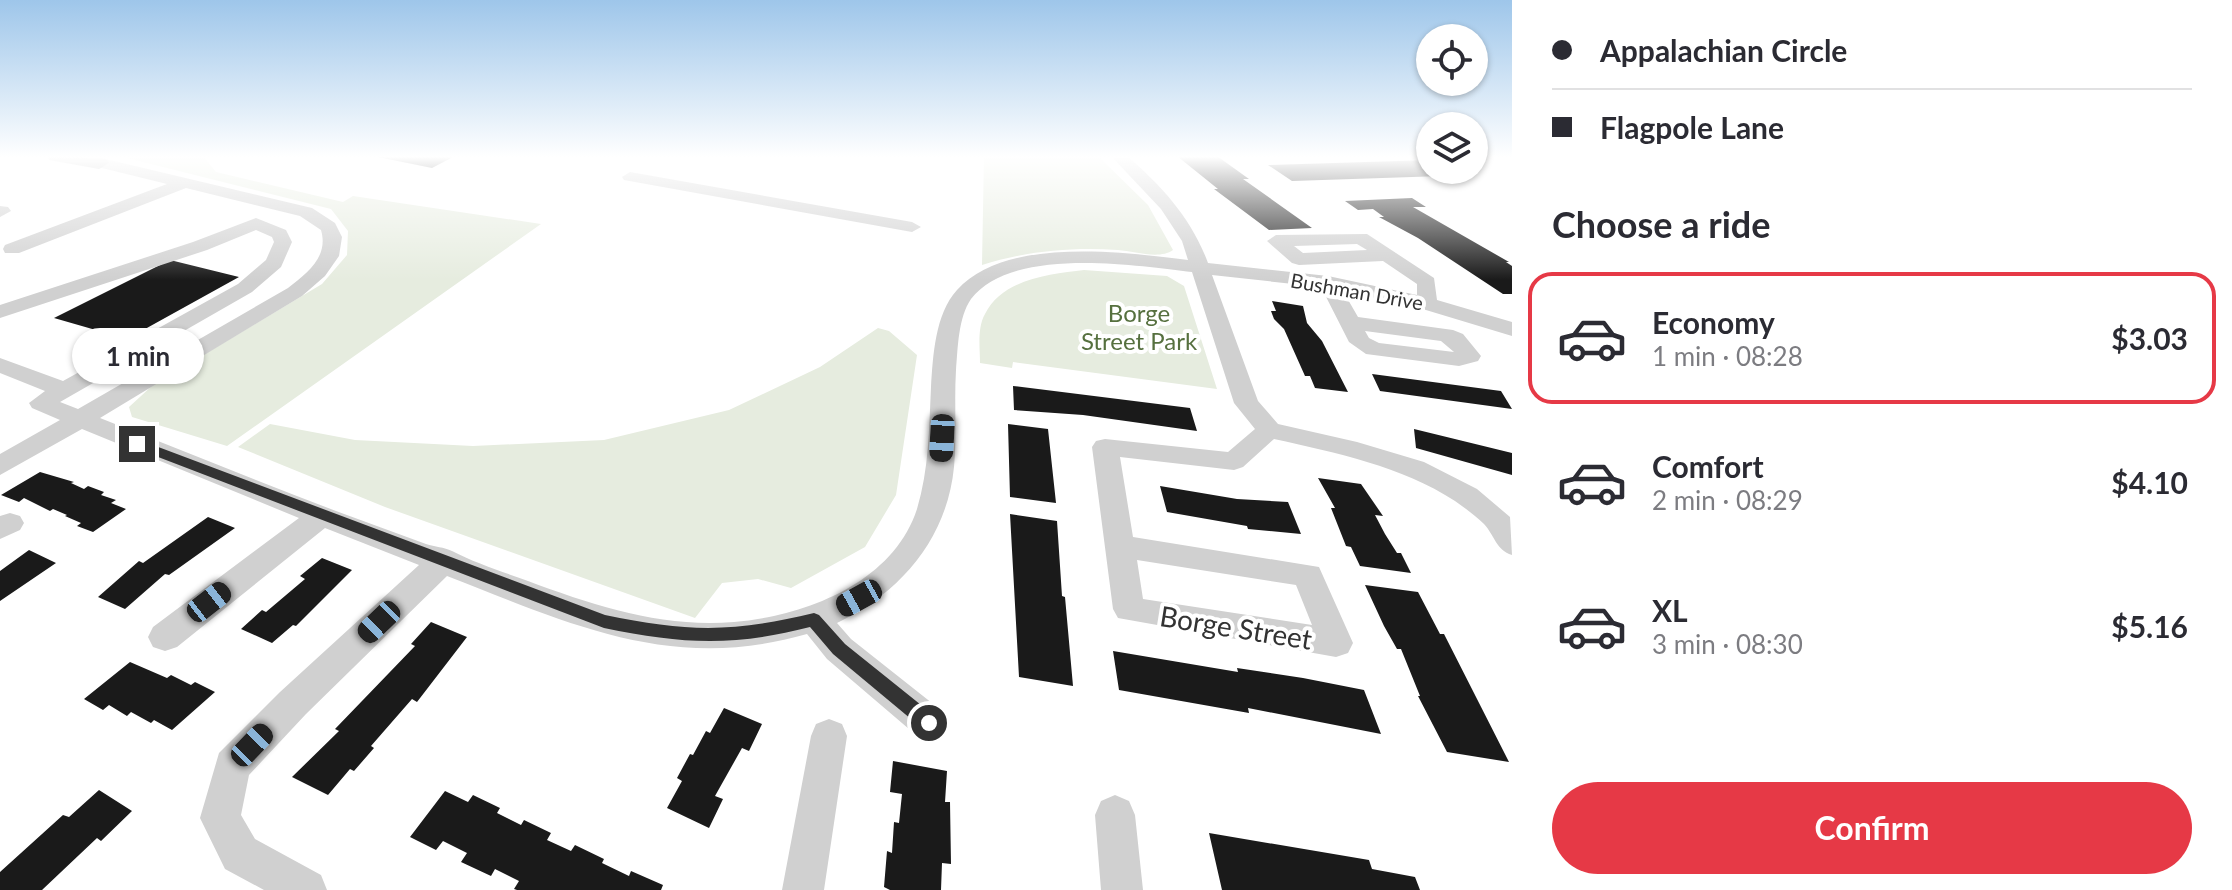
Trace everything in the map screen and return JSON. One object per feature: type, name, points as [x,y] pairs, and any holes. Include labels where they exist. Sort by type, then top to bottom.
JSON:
[{"type":"street","points":[[13,250],[140,198]]},
{"type":"street","points":[[0,466],[295,292],[316,275],[331,253],[332,233],[317,217],[293,207],[249,198]]},
{"type":"street","points":[[771,198],[911,218],[814,198]]},
{"type":"street","points":[[1162,198],[1179,218],[1200,268],[1246,403],[1269,430],[1368,453],[1456,488],[1494,516],[1512,544]]},
{"type":"street","points":[[0,312],[200,246],[256,223],[280,234],[283,242],[281,253],[272,266],[245,288],[65,390],[0,365]]},
{"type":"street","points":[[1387,255],[1427,282],[1427,304]]},
{"type":"street","name":"Bushman Drive","points":[[65,390],[41,403],[321,516],[592,618],[663,634],[745,635],[814,620],[859,598],[887,578],[911,552],[928,523],[940,469],[951,319],[967,290],[1004,270],[1059,259],[1129,260],[1328,282],[1427,304],[1512,329]]},
{"type":"street","points":[[1328,282],[1351,323]]},
{"type":"street","points":[[207,311],[245,322]]},
{"type":"street","name":"Borge Street","points":[[1120,546],[1308,575],[1336,643],[1129,609],[1105,447],[1234,461],[1269,430]]},
{"type":"street","points":[[165,637],[321,516]]},
{"type":"street","points":[[306,890],[240,854],[220,818],[232,766],[293,703],[444,560]]},
{"type":"street","points":[[814,620],[839,649],[929,723]]},
{"type":"street","points":[[803,890],[829,736]]},
{"type":"street","points":[[1115,815],[1122,890]]},
{"type":"green space","points":[[285,198],[324,198],[343,202],[350,198],[363,198],[541,224],[227,446],[132,417],[129,407],[153,385],[322,284],[347,255],[348,231],[331,209]]},
{"type":"green space","name":"Borge Street Park","points":[[983,198],[1140,198],[1148,205],[1173,250],[1154,255],[1118,250],[1066,250],[1032,253],[982,265]]},
{"type":"green space","name":"Borge Street Park","points":[[1084,270],[1167,276],[1184,286],[1217,389],[1013,362],[1012,368],[980,363],[982,320],[1003,293],[1028,280]]},
{"type":"green space","points":[[878,328],[889,331],[917,355],[896,495],[865,547],[791,588],[758,579],[722,583],[695,618],[385,507],[238,447],[270,424],[355,440],[473,446],[604,440],[729,410],[820,367]]},
{"type":"building","points":[[1225,198],[1269,198],[1312,228],[1269,230]]},
{"type":"building","points":[[1412,198],[1426,207],[1413,207],[1509,262],[1506,262],[1512,266],[1512,294],[1503,294],[1418,238],[1379,217],[1384,217],[1373,209],[1358,210],[1345,201]]},
{"type":"building","points":[[170,260],[239,277],[127,339],[54,318]]},
{"type":"building","points":[[1272,301],[1303,306],[1307,323],[1322,341],[1348,392],[1315,388],[1310,376],[1305,376],[1284,329],[1274,319],[1271,311],[1276,311]]},
{"type":"building","points":[[1372,374],[1501,391],[1512,409],[1380,391]]},
{"type":"building","points":[[1013,386],[1190,408],[1197,431],[1083,415],[1014,410]]},
{"type":"building","points":[[1008,424],[1048,429],[1056,503],[1010,497]]},
{"type":"building","points":[[1414,429],[1512,453],[1512,475],[1416,448]]},
{"type":"building","points":[[40,472],[74,482],[71,483],[84,489],[88,486],[104,492],[101,495],[116,500],[111,503],[126,509],[93,532],[77,526],[81,523],[53,509],[50,511],[24,498],[19,502],[1,495]]},
{"type":"building","points":[[1318,478],[1361,484],[1383,516],[1375,515],[1385,534],[1397,553],[1401,553],[1411,573],[1360,566],[1351,547],[1346,546],[1331,508],[1335,508]]},
{"type":"building","points":[[1160,486],[1237,499],[1288,502],[1301,534],[1248,529],[1247,526],[1167,512]]},
{"type":"building","points":[[1010,514],[1057,521],[1073,686],[1019,677]]},
{"type":"building","points":[[208,517],[235,528],[169,575],[165,574],[125,609],[98,597],[139,561],[143,563]]},
{"type":"building","points":[[29,550],[56,563],[0,601],[0,571]]},
{"type":"building","points":[[322,558],[352,570],[296,626],[293,625],[272,643],[241,629],[305,579],[300,576]]},
{"type":"building","points":[[1365,585],[1418,592],[1440,634],[1444,634],[1509,762],[1447,752],[1418,696],[1401,649],[1397,649],[1384,626]]},
{"type":"building","points":[[431,622],[467,637],[417,702],[412,699],[371,746],[374,748],[354,771],[350,769],[328,795],[292,777],[339,731],[335,729],[415,646],[411,644]]},
{"type":"building","points":[[1113,651],[1238,672],[1237,668],[1303,678],[1364,690],[1381,734],[1248,708],[1249,713],[1119,690]]},
{"type":"building","points":[[130,662],[167,678],[171,675],[191,685],[195,682],[215,692],[172,730],[131,712],[127,716],[109,705],[103,710],[84,699]]},
{"type":"building","points":[[724,708],[762,724],[749,751],[742,748],[715,796],[723,799],[709,828],[667,808],[682,781],[677,778],[690,754],[693,755],[706,731],[710,733]]},
{"type":"building","points":[[893,761],[947,771],[945,802],[950,802],[951,864],[942,863],[941,890],[890,890],[884,887],[887,851],[892,853],[894,822],[899,823],[902,794],[890,792]]},
{"type":"building","points":[[99,790],[132,811],[101,841],[97,838],[42,890],[0,890],[0,872],[63,815],[69,817]]},
{"type":"building","points":[[445,791],[468,802],[473,795],[500,808],[497,813],[521,825],[524,820],[551,833],[547,840],[571,851],[575,845],[629,876],[631,871],[663,885],[661,890],[514,889],[519,881],[495,869],[491,876],[461,862],[467,853],[443,841],[436,850],[410,837]]},
{"type":"building","points":[[1209,833],[1369,860],[1372,869],[1415,877],[1420,890],[1222,890]]},
{"type":"route","points":[[137,444],[604,622],[663,634],[715,637],[745,635],[814,620],[839,649],[929,723]]}]
